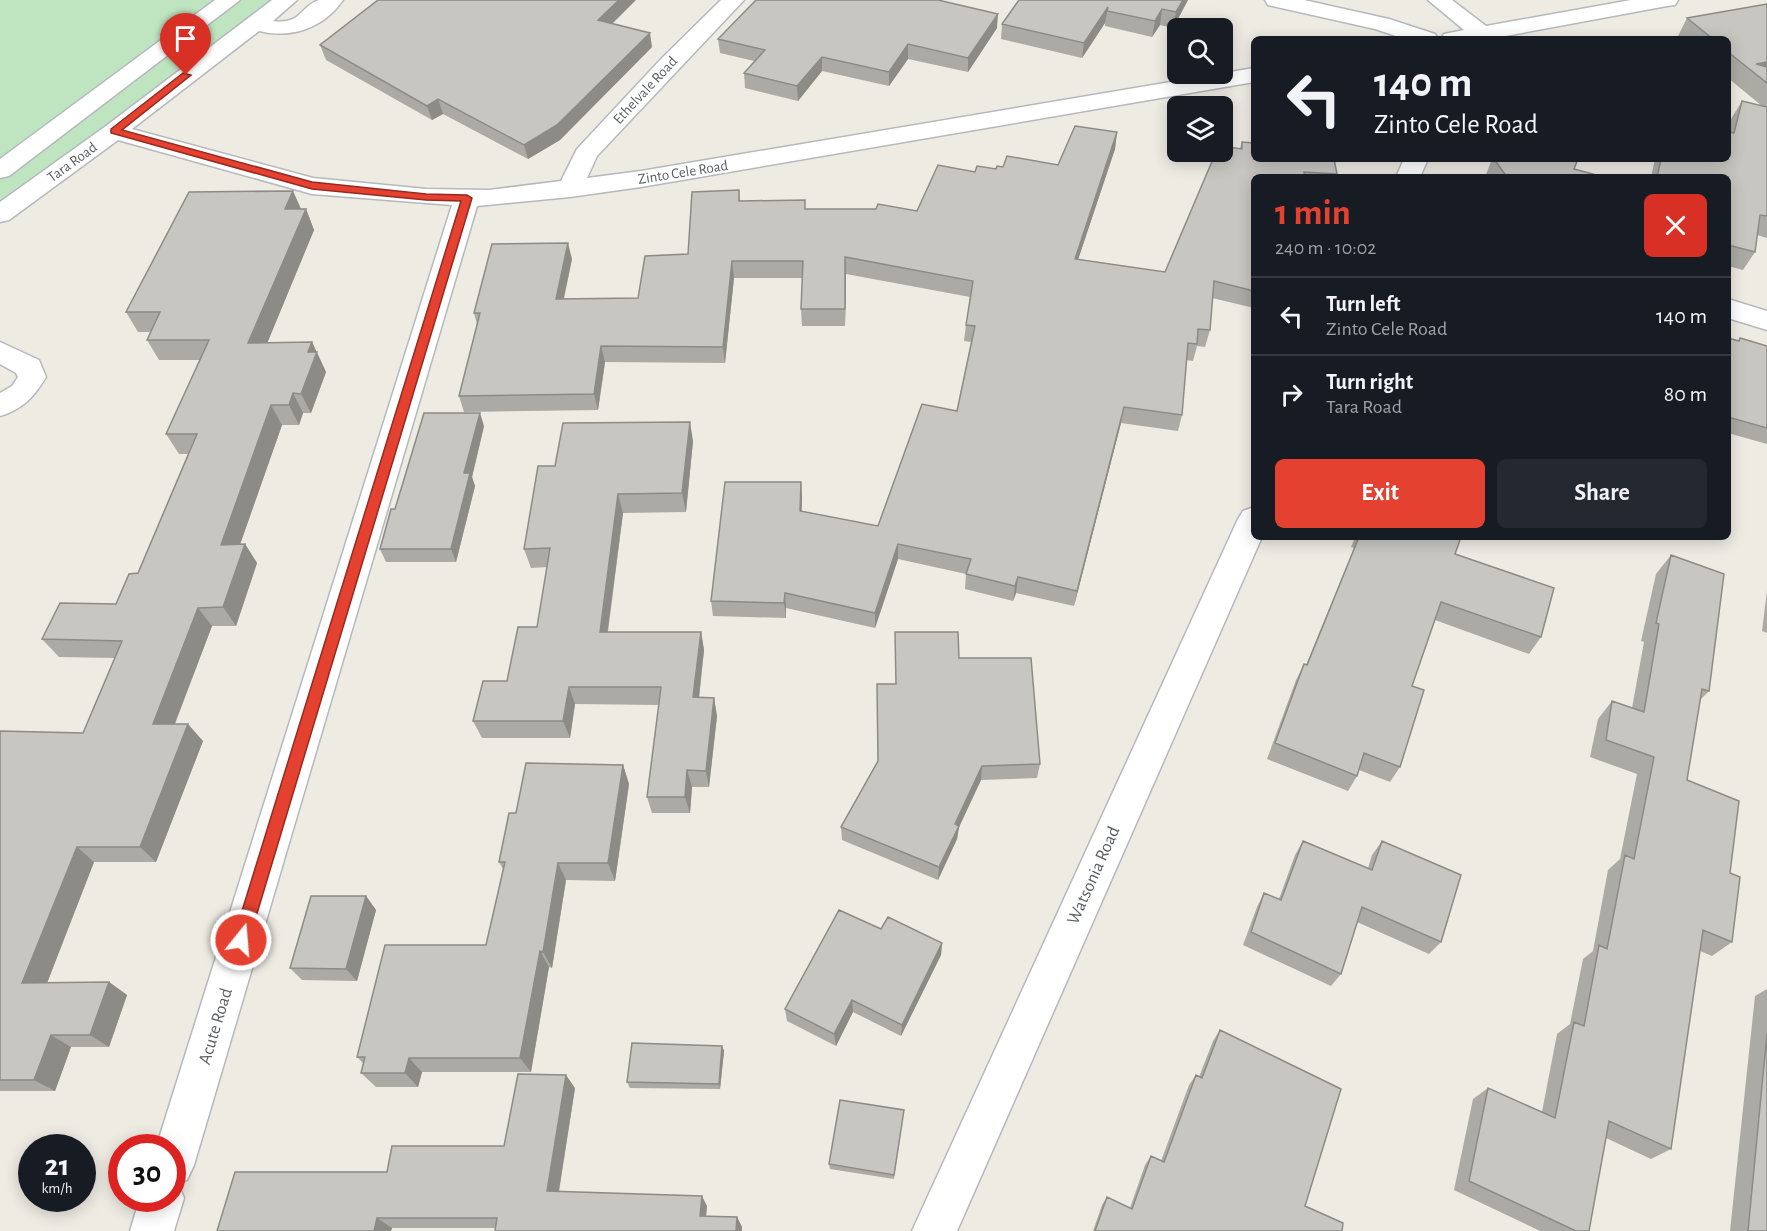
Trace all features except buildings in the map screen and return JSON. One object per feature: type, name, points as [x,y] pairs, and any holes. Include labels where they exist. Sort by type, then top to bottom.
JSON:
[{"type":"street","points":[[0,171],[230,0]]},
{"type":"street","name":"Tara Road","points":[[0,214],[114,131],[286,0]]},
{"type":"street","points":[[254,23],[278,30],[294,27],[332,0]]},
{"type":"street","name":"Ethelvale Road","points":[[570,189],[586,154],[670,63],[733,0]]},
{"type":"street","points":[[1276,0],[1382,24],[1418,36]]},
{"type":"street","points":[[1439,0],[1466,36]]},
{"type":"street","points":[[1472,36],[1667,0]]},
{"type":"street","name":"Zinto Cele Road","points":[[114,131],[312,186],[426,197],[467,198],[570,189],[1251,76]]},
{"type":"street","points":[[0,181],[30,191]]},
{"type":"street","name":"Acute Road","points":[[181,1134],[467,198]]},
{"type":"street","points":[[1731,309],[1767,321]]},
{"type":"street","points":[[0,352],[29,367],[32,377],[22,393],[0,406]]},
{"type":"street","name":"Watsonia Road","points":[[934,1231],[1251,526]]},
{"type":"street","points":[[152,1231],[158,1212]]},
{"type":"green space","points":[[0,0],[288,0],[0,216]]},
{"type":"route","points":[[186,75],[114,131],[312,186],[371,193],[467,198],[241,940]]}]
